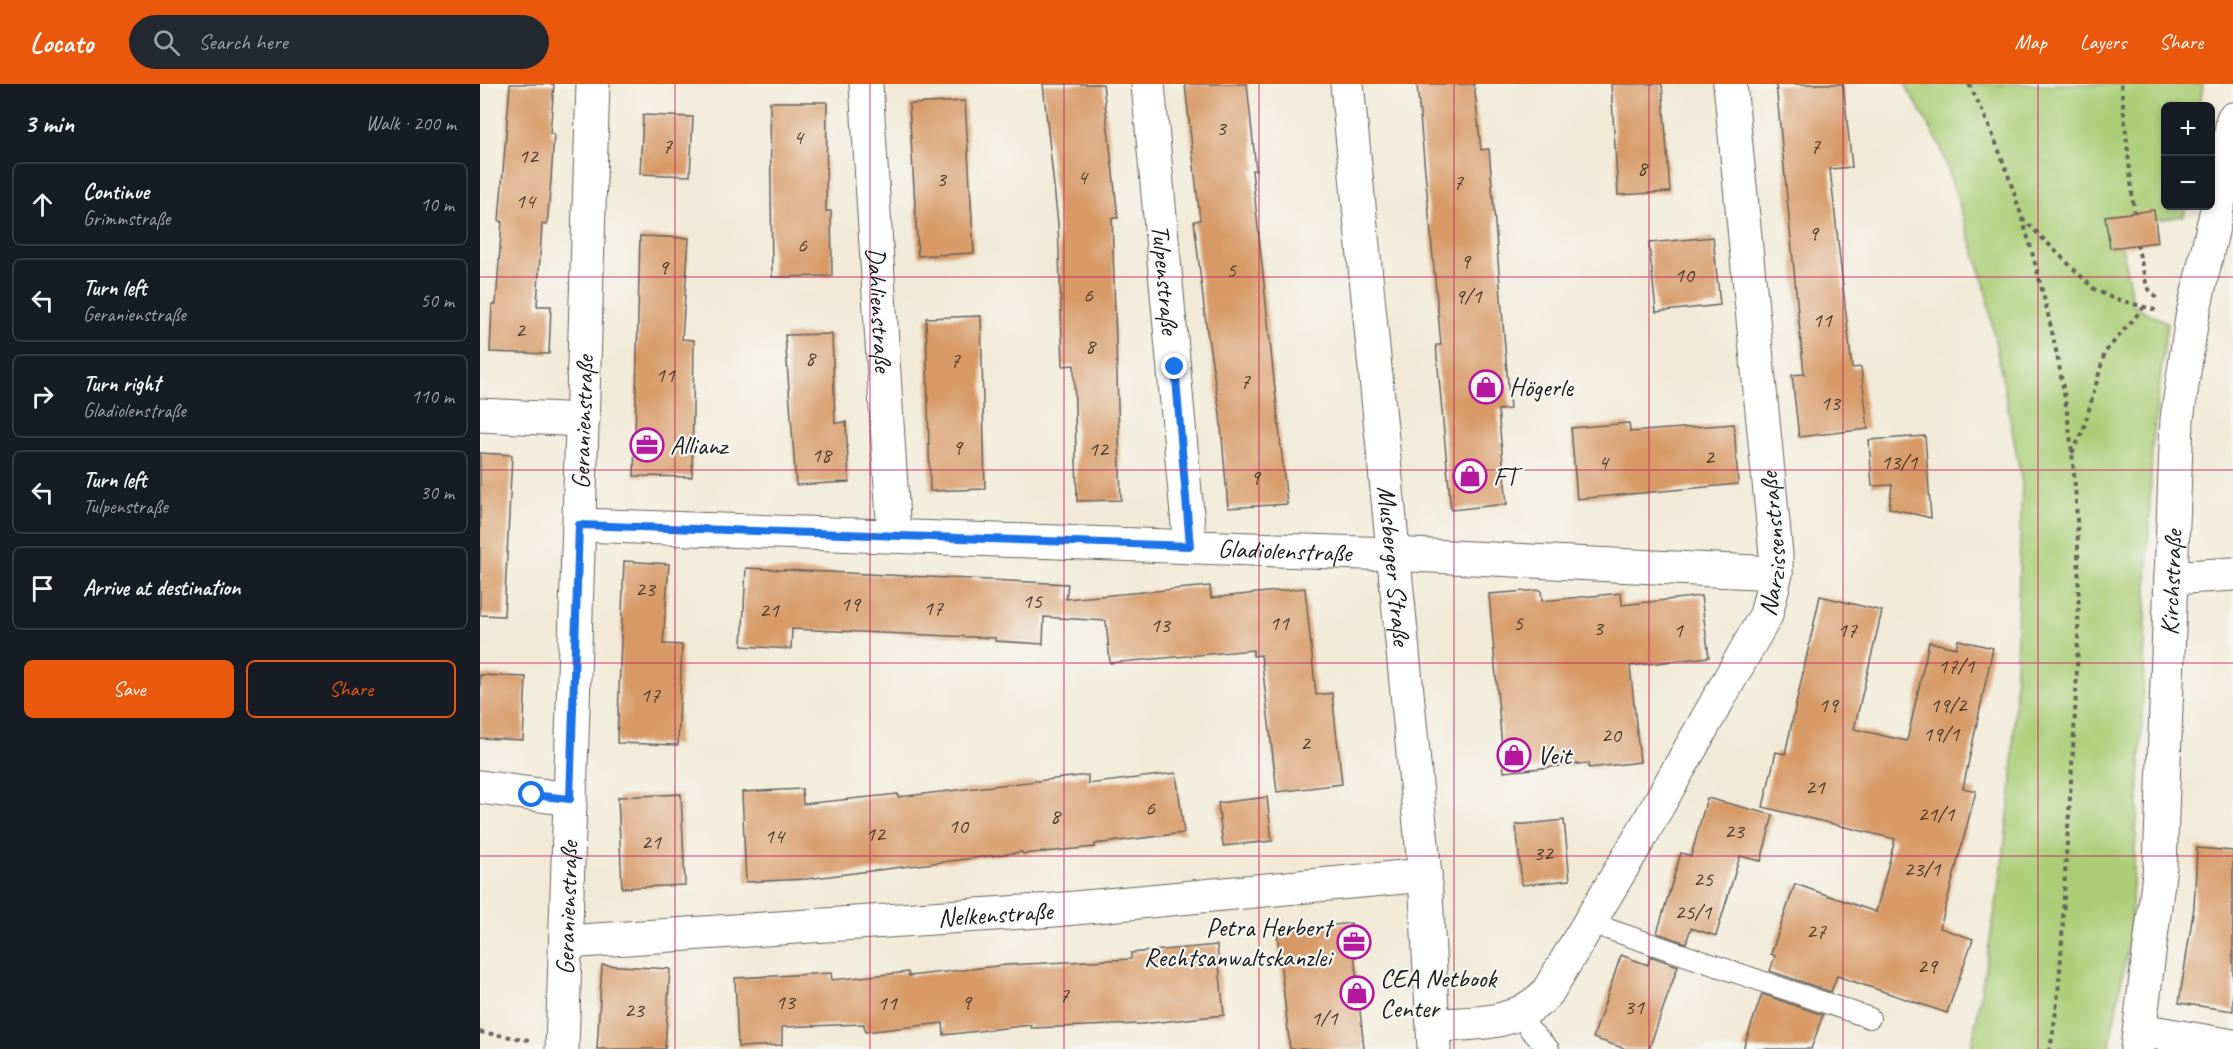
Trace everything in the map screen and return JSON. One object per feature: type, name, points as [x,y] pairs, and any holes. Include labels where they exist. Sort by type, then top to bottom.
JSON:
[{"type":"street","name":"Geranienstraße","points":[[562,1047],[593,84]]},
{"type":"street","name":"Dahlienstraße","points":[[866,84],[894,536]]},
{"type":"street","name":"Tulpenstraße","points":[[1148,84],[1190,546]]},
{"type":"street","name":"Musberger Straße","points":[[1347,84],[1391,554],[1425,875],[1434,1037]]},
{"type":"street","name":"Narzissenstraße","points":[[1434,1037],[1472,1024],[1520,1015],[1533,1007],[1547,993],[1766,615],[1776,573],[1730,84]]},
{"type":"street","name":"Kirchstraße","points":[[2138,1040],[2160,866],[2177,419],[2192,318],[2224,179],[2233,119]]},
{"type":"street","points":[[480,415],[583,420]]},
{"type":"street","name":"Gladiolenstraße","points":[[579,525],[1391,554],[1776,573]]},
{"type":"street","points":[[2171,578],[2233,574]]},
{"type":"street","points":[[480,787],[570,799]]},
{"type":"street","name":"Nelkenstraße","points":[[566,942],[1054,910],[1425,875]]},
{"type":"street","points":[[2138,1040],[2233,1046]]},
{"type":"lane","points":[[1590,922],[1870,1018]]},
{"type":"lane","points":[[1520,1015],[1536,1037],[1549,1049]]},
{"type":"path","points":[[1969,84],[1996,142],[2022,217],[2050,321],[2072,453],[2078,549],[2076,697],[2060,959],[2050,1049]]},
{"type":"path","points":[[2121,84],[2134,212]]},
{"type":"path","points":[[2022,217],[2094,289],[2143,308],[2106,352],[2083,431],[2072,453]]},
{"type":"path","points":[[2138,244],[2147,287],[2169,313]]},
{"type":"path","points":[[480,1032],[562,1047]]},
{"type":"green space","points":[[1905,84],[2203,84],[2201,102],[2161,102],[2161,210],[2185,210],[2184,216],[2155,220],[2109,242],[2110,248],[2122,246],[2133,305],[2167,323],[2152,447],[2141,749],[2130,934],[2109,1049],[1971,1049],[2000,882],[2012,783],[2022,482],[1984,282],[1940,145]]},
{"type":"building","points":[[510,84],[554,84],[550,134],[554,134],[551,180],[547,225],[542,224],[537,306],[551,306],[549,354],[490,352],[492,304],[496,304],[502,221],[499,221]]},
{"type":"building","points":[[1043,84],[1103,84],[1118,218],[1112,218],[1121,500],[1077,501],[1074,365],[1063,366],[1058,224]]},
{"type":"building","points":[[1185,84],[1247,84],[1256,170],[1252,170],[1287,504],[1228,508],[1220,414],[1206,324],[1194,221],[1200,220]]},
{"type":"building","points":[[1417,84],[1474,84],[1481,150],[1489,149],[1510,409],[1498,410],[1507,504],[1451,510],[1436,345],[1441,345]]},
{"type":"building","points":[[1611,84],[1662,84],[1670,192],[1618,195]]},
{"type":"building","points":[[1776,84],[1843,84],[1852,167],[1830,169],[1852,368],[1861,367],[1868,429],[1799,437],[1792,375],[1804,374]]},
{"type":"building","points":[[965,101],[974,253],[918,256],[909,104]]},
{"type":"building","points":[[770,102],[827,102],[826,211],[831,211],[832,276],[772,277]]},
{"type":"building","points":[[643,115],[693,117],[690,176],[640,174]]},
{"type":"building","points":[[2154,210],[2158,242],[2110,248],[2105,216]]},
{"type":"building","points":[[640,236],[689,238],[682,339],[694,340],[692,477],[634,476]]},
{"type":"building","points":[[1713,237],[1720,305],[1656,312],[1649,243]]},
{"type":"building","points":[[981,316],[985,489],[930,491],[926,318]]},
{"type":"building","points":[[832,334],[835,423],[846,422],[849,482],[796,485],[785,335]]},
{"type":"building","points":[[1629,423],[1630,432],[1734,424],[1738,484],[1577,499],[1571,428]]},
{"type":"building","points":[[1925,436],[1931,518],[1889,508],[1892,485],[1872,486],[1869,440]]},
{"type":"building","points":[[480,453],[512,455],[504,616],[480,615]]},
{"type":"building","points":[[624,561],[669,564],[663,644],[682,645],[678,745],[617,743]]},
{"type":"building","points":[[746,568],[1068,584],[1066,599],[1210,586],[1211,598],[1305,588],[1316,695],[1332,693],[1342,784],[1277,792],[1261,655],[1253,656],[1253,650],[1110,663],[1106,621],[1044,617],[1043,644],[995,641],[995,638],[792,629],[791,649],[742,646]]},
{"type":"building","points":[[1541,590],[1542,601],[1621,593],[1622,605],[1701,596],[1709,657],[1630,666],[1640,762],[1589,768],[1589,763],[1504,772],[1489,594]]},
{"type":"building","points":[[1820,596],[1882,611],[1854,729],[1907,741],[1929,642],[1956,648],[1958,640],[1993,648],[1963,788],[1976,791],[1940,928],[1973,939],[1947,1013],[1837,976],[1831,992],[1770,971],[1775,956],[1771,954],[1795,884],[1876,912],[1895,839],[1763,807],[1776,752],[1785,754]]},
{"type":"building","points":[[480,675],[526,677],[523,740],[480,738]]},
{"type":"building","points":[[1176,773],[1184,833],[1095,844],[1095,847],[1023,854],[1022,852],[806,879],[746,882],[742,792],[802,789],[803,804],[898,794],[898,797],[1088,775],[1088,784]]},
{"type":"building","points":[[681,794],[685,885],[622,888],[618,797]]},
{"type":"building","points":[[1267,797],[1272,841],[1223,846],[1218,803]]},
{"type":"building","points":[[1707,798],[1773,815],[1761,861],[1740,856],[1716,936],[1691,928],[1686,943],[1657,933],[1681,853],[1691,856]]},
{"type":"building","points":[[1564,820],[1570,880],[1522,885],[1516,825]]},
{"type":"building","points":[[2197,848],[2233,851],[2233,1011],[2179,1003],[2194,907]]},
{"type":"building","points":[[1351,923],[1364,1049],[1290,1049],[1277,932]]},
{"type":"building","points":[[1217,945],[1224,1015],[1142,1024],[1031,1028],[1031,1025],[944,1035],[943,1023],[865,1032],[864,1024],[782,1027],[782,1045],[738,1047],[735,978],[831,973],[832,980],[908,972],[909,976],[1006,965],[1131,959],[1131,953]]},
{"type":"building","points":[[1621,955],[1648,965],[1650,956],[1678,966],[1649,1049],[1626,1049],[1593,1038]]},
{"type":"building","points":[[602,965],[670,969],[665,1049],[597,1049]]},
{"type":"building","points":[[1762,994],[1823,1015],[1811,1049],[1743,1049]]},
{"type":"place","name":"Högerle","points":[[1486,387]]},
{"type":"place","name":"Allianz","points":[[647,445]]},
{"type":"place","name":"FT","points":[[1470,476]]},
{"type":"place","name":"Veit","points":[[1514,755]]},
{"type":"place","name":"Petra Herbert Rechtsanwaltskanzlei","points":[[1354,942]]},
{"type":"place","name":"CEA Netbook Center","points":[[1357,993]]},
{"type":"route","points":[[532,795],[570,799],[579,525],[1190,546],[1175,367]]}]
